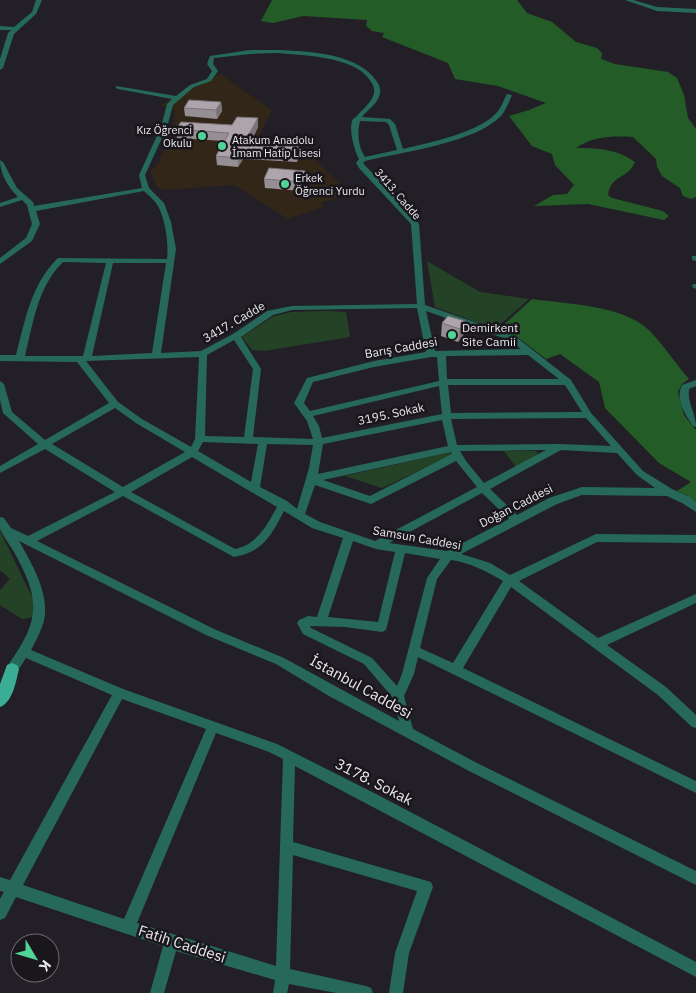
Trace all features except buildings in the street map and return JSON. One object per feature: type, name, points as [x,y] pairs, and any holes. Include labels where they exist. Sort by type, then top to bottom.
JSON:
[{"type":"main road","points":[[0,681],[12,669]]},
{"type":"main road","points":[[0,700],[5,692],[12,669]]},
{"type":"street","points":[[0,68],[11,34],[34,13],[39,0]]},
{"type":"street","points":[[628,0],[657,9],[696,11]]},
{"type":"street","points":[[0,28],[16,29]]},
{"type":"street","points":[[156,357],[172,249],[167,222],[160,203],[146,188],[142,175],[164,126],[170,104],[192,86],[209,80],[215,71],[210,64],[212,57],[225,53],[321,54],[358,66],[376,85],[377,93],[372,103],[356,118]]},
{"type":"street","points":[[118,87],[177,98]]},
{"type":"street","points":[[363,159],[464,134],[487,123],[499,113],[509,94]]},
{"type":"street","points":[[356,118],[388,120],[392,124],[400,150]]},
{"type":"street","name":"3413. Cadde","points":[[356,118],[354,136],[358,153],[363,159],[359,163],[361,167],[415,224],[421,306],[445,382],[447,416],[455,452]]},
{"type":"street","points":[[0,162],[14,189],[30,204],[36,224],[29,239],[0,262]]},
{"type":"street","points":[[32,209],[146,188]]},
{"type":"street","points":[[0,206],[22,198]]},
{"type":"street","points":[[20,358],[39,291],[60,260],[171,261]]},
{"type":"street","points":[[83,358],[110,261]]},
{"type":"street","points":[[421,306],[512,338],[568,382],[588,415],[640,473],[696,508]]},
{"type":"street","name":"3417. Cadde","points":[[0,358],[156,357],[203,354],[236,336],[270,313],[292,308],[421,306]]},
{"type":"street","points":[[236,336],[258,369],[248,440]]},
{"type":"street","name":"Barış Caddesi","points":[[300,514],[311,479],[318,442],[316,429],[300,403],[310,380],[374,364],[436,354],[530,352]]},
{"type":"street","points":[[28,540],[123,492],[193,452],[200,438],[203,354]]},
{"type":"street","name":"Samsun Caddesi","points":[[83,358],[115,404],[139,421],[316,525],[376,545],[449,555],[486,566],[510,580],[662,691],[695,720]]},
{"type":"street","points":[[308,414],[445,382],[568,382]]},
{"type":"street","points":[[696,383],[685,386],[683,394],[690,415],[696,424]]},
{"type":"street","points":[[0,384],[8,413],[46,445],[123,492],[234,553],[252,549],[265,536],[283,504]]},
{"type":"street","points":[[0,470],[115,404]]},
{"type":"street","name":"3195. Sokak","points":[[200,438],[318,442],[447,416],[588,415]]},
{"type":"street","points":[[255,488],[263,440]]},
{"type":"street","points":[[311,479],[455,452],[559,448],[618,450]]},
{"type":"street","points":[[376,545],[559,448]]},
{"type":"street","points":[[311,479],[371,500],[455,452]]},
{"type":"street","points":[[455,452],[484,488],[516,520]]},
{"type":"street","name":"Doğan Caddesi","points":[[398,696],[408,674],[432,578],[449,555],[553,501],[582,491],[668,492]]},
{"type":"street","points":[[0,521],[8,531],[28,570],[38,595],[39,621],[24,652],[12,669]]},
{"type":"street","name":"İstanbul Caddesi","points":[[8,531],[210,632],[280,661],[501,782],[696,878]]},
{"type":"street","points":[[321,622],[349,536]]},
{"type":"street","points":[[456,669],[510,580],[596,538],[696,539]]},
{"type":"street","points":[[401,548],[382,627],[345,622],[308,621],[303,623],[303,626],[307,631],[368,661],[398,696],[408,732]]},
{"type":"street","points":[[597,644],[696,598]]},
{"type":"street","points":[[414,650],[696,787]]},
{"type":"street","name":"3178. Sokak","points":[[24,652],[119,693],[273,748],[696,970]]},
{"type":"street","points":[[0,913],[7,887],[119,693]]},
{"type":"street","points":[[128,926],[213,727]]},
{"type":"street","points":[[280,993],[283,975],[289,756]]},
{"type":"street","points":[[287,847],[426,887],[402,953],[396,993]]},
{"type":"street","name":"Fatih Caddesi","points":[[7,887],[128,926],[170,942],[283,975],[334,984],[366,993]]},
{"type":"street","points":[[157,993],[170,942]]},
{"type":"shaded area","name":"Atakum Anadolu İmam Hatip Lisesi","points":[[220,74],[272,110],[255,144],[303,148],[350,194],[320,203],[324,207],[288,219],[234,185],[165,190],[157,187],[150,171],[158,164],[170,135],[175,115],[174,110],[160,105]]},
{"type":"green space","points":[[272,0],[517,0],[527,13],[552,22],[576,42],[597,48],[602,53],[601,59],[615,64],[668,72],[677,78],[684,95],[688,118],[696,129],[696,197],[691,199],[683,196],[680,188],[662,176],[657,167],[656,159],[633,137],[611,137],[589,141],[576,148],[607,150],[621,154],[635,162],[628,172],[612,184],[608,195],[612,198],[663,211],[669,216],[664,220],[588,204],[534,206],[553,195],[567,194],[574,185],[555,165],[552,154],[532,146],[509,116],[546,103],[498,86],[455,79],[448,63],[382,37],[384,33],[372,31],[366,26],[367,20],[303,16],[273,23],[261,21]]},
{"type":"green space","points":[[427,261],[480,292],[529,299],[495,329],[435,307]]},
{"type":"green space","points":[[532,299],[594,307],[626,316],[639,322],[650,331],[689,379],[682,384],[678,392],[684,415],[696,430],[696,504],[688,496],[677,491],[691,482],[659,463],[605,408],[599,382],[560,354],[546,359],[516,336],[498,330]]},
{"type":"green space","points":[[291,312],[346,312],[350,337],[264,351],[252,350],[242,337],[272,317]]},
{"type":"green space","points":[[504,451],[536,451],[539,455],[516,467]]},
{"type":"green space","points":[[451,452],[452,455],[382,488],[345,476]]},
{"type":"green space","points":[[0,531],[33,599],[33,617],[22,619],[0,605],[0,590],[10,579],[0,570]]},
{"type":"place","name":"Kız Öğrenci Okulu","points":[[202,136]]},
{"type":"place","name":"Atakum Anadolu İmam Hatip Lisesi","points":[[222,146]]},
{"type":"place","name":"Erkek Öğrenci Yurdu","points":[[285,184]]},
{"type":"place","name":"Demirkent Site Camii","points":[[452,335]]}]
